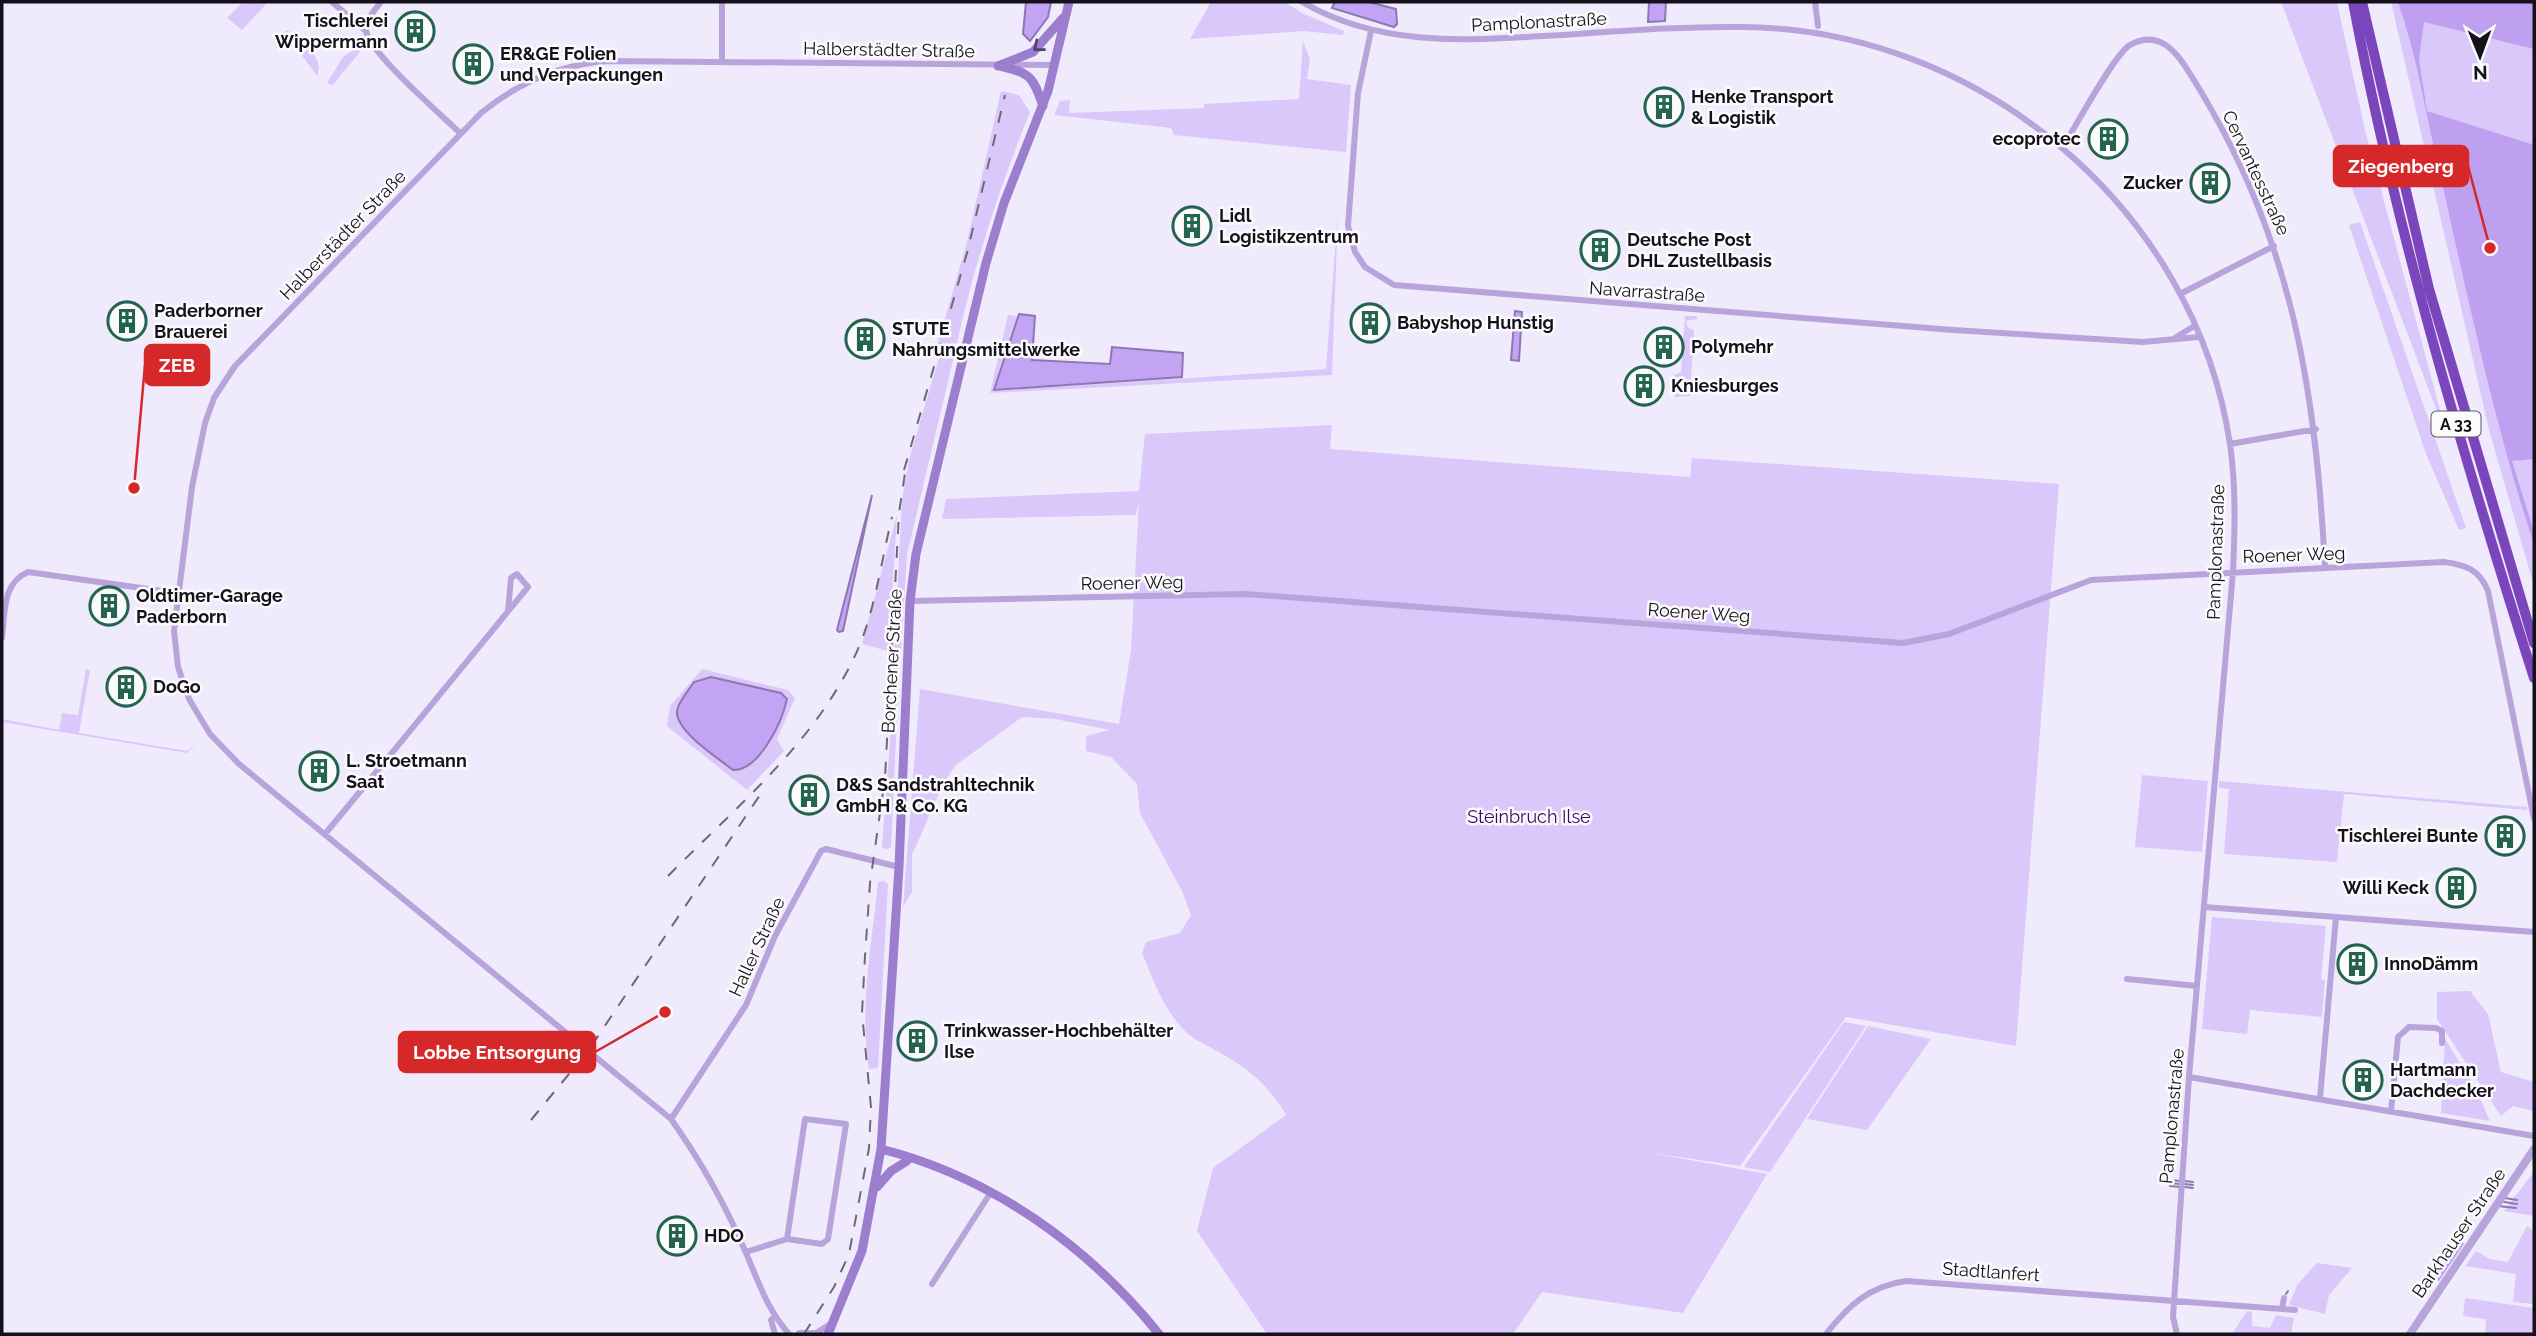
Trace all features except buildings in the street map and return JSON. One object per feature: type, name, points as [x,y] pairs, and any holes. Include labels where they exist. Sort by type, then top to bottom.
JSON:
[{"type":"highway","name":"A 33","points":[[2353,2],[2378,123],[2419,291],[2479,503],[2534,678]]},
{"type":"highway","name":"A 33","points":[[2362,2],[2429,289],[2534,643]]},
{"type":"main road","name":"Borchener Straße","points":[[828,1334],[862,1251],[881,1152],[899,867],[910,601],[916,554],[986,263],[1004,202],[1043,106],[1069,2]]},
{"type":"main road","points":[[998,66],[1033,52],[1066,14]]},
{"type":"main road","points":[[998,66],[1024,72],[1034,81],[1043,106]]},
{"type":"main road","points":[[881,1152],[921,1161]]},
{"type":"main road","points":[[881,1152],[951,1171],[991,1192],[1053,1231],[1084,1256],[1138,1308],[1159,1334]]},
{"type":"main road","points":[[876,1188],[891,1171],[907,1160]]},
{"type":"street","points":[[332,2],[366,31],[381,56],[460,133]]},
{"type":"street","points":[[366,31],[371,15],[381,2]]},
{"type":"street","points":[[722,2],[722,62]]},
{"type":"street","name":"Pamplonastraße","points":[[1302,2],[1334,18],[1371,31],[1416,39],[1460,41],[1736,27],[1824,34],[1886,49],[1961,79],[2004,103],[2063,147],[2127,214],[2180,294],[2216,384],[2230,444],[2234,495],[2233,572],[2189,1077],[2174,1299],[2177,1334]]},
{"type":"street","points":[[1815,2],[1818,26]]},
{"type":"street","name":"Navarrastraße","points":[[1371,31],[1358,93],[1348,226],[1355,252],[1365,267],[1394,285],[1953,330],[2143,342],[2199,337]]},
{"type":"street","name":"Cervantesstraße","points":[[2063,147],[2123,51],[2141,41],[2164,42],[2178,56],[2228,138],[2274,246],[2301,345],[2316,429],[2325,568]]},
{"type":"street","name":"Halberstädter Straße","points":[[789,1334],[762,1296],[746,1252],[708,1178],[671,1119],[428,914],[230,757],[203,726],[182,680],[176,656],[174,622],[202,433],[223,382],[249,351],[460,133],[512,90],[569,66],[609,61],[1055,65]]},
{"type":"street","points":[[2180,294],[2274,246]]},
{"type":"street","name":"Navarrastraße","points":[[2173,339],[2194,326]]},
{"type":"street","points":[[2230,444],[2316,429]]},
{"type":"street","name":"Roener Weg","points":[[910,601],[1245,594],[1903,643],[1949,634],[2091,580],[2444,562],[2474,569],[2488,591],[2534,819]]},
{"type":"street","points":[[2,638],[8,590],[12,582],[28,572],[177,593]]},
{"type":"street","points":[[325,834],[508,611],[528,585],[517,574],[511,578],[508,611]]},
{"type":"street","name":"Haller Straße","points":[[671,1119],[746,1005],[775,936],[821,851],[826,849],[899,867]]},
{"type":"street","points":[[2204,906],[2534,932]]},
{"type":"street","points":[[2320,1098],[2336,917]]},
{"type":"street","points":[[2127,979],[2197,986]]},
{"type":"street","points":[[2391,1112],[2398,1037],[2409,1027],[2436,1028],[2442,1031],[2442,1043]]},
{"type":"street","points":[[2189,1077],[2534,1136]]},
{"type":"street","points":[[746,1252],[787,1239],[822,1244],[828,1239],[846,1124],[805,1119],[787,1239]]},
{"type":"street","name":"Barkhauser Straße","points":[[2410,1334],[2534,1149]]},
{"type":"street","points":[[932,1284],[991,1192]]},
{"type":"street","name":"Stadtlanfert","points":[[1826,1334],[1856,1299],[1881,1287],[1906,1282],[2174,1299]]},
{"type":"street","points":[[2282,1309],[2284,1298]]},
{"type":"street","points":[[2174,1299],[2295,1310]]},
{"type":"street","points":[[776,1319],[800,1334],[816,1333],[835,1321]]},
{"type":"street","name":"Halberstädter Straße","points":[[775,1334],[771,1320],[776,1319]]},
{"type":"green space","points":[[243,2],[268,2],[242,30],[227,18]]},
{"type":"green space","points":[[1211,2],[1285,2],[1302,13],[1344,31],[1343,35],[1304,31],[1190,39]]},
{"type":"green space","points":[[2281,2],[2337,2],[2365,130],[2448,440]]},
{"type":"green space","points":[[2391,2],[2534,2],[2534,586],[2489,430]]},
{"type":"green space","points":[[287,30],[315,56],[319,69],[317,76],[298,50],[286,43],[281,49],[277,48],[274,41]]},
{"type":"green space","points":[[1303,41],[1310,59],[1307,79],[1351,85],[1346,152],[1174,135],[1171,128],[1054,115],[1060,101],[1070,100],[1069,113],[1204,108],[1204,104],[1299,99]]},
{"type":"green space","points":[[363,43],[364,46],[333,85],[327,83],[343,57]]},
{"type":"green space","points":[[1001,91],[1019,95],[1030,112],[989,226],[957,343],[952,344],[948,354],[954,356],[907,554],[897,708],[891,714],[902,500],[909,460],[940,354],[935,352],[966,246]]},
{"type":"green space","points":[[1338,212],[1332,375],[990,393],[1008,315],[1017,316],[993,391],[1326,369]]},
{"type":"green space","points":[[2360,222],[2466,528],[2459,530],[2426,454],[2349,225]]},
{"type":"green space","points":[[1685,316],[1697,316],[1697,319],[1686,321],[1688,328],[1694,330],[1690,396],[1675,397],[1674,375],[1681,372]]},
{"type":"green space","name":"Steinbruch Ilse","points":[[1332,425],[1330,449],[1690,477],[1692,458],[2059,484],[2016,1046],[1846,1017],[1740,1166],[1646,1152],[1767,1174],[1683,1313],[1542,1292],[1513,1334],[1267,1334],[1197,1231],[1213,1168],[1286,1115],[1274,1097],[1252,1074],[1187,1033],[1166,1006],[1155,985],[1142,953],[1146,942],[1180,933],[1191,915],[1182,891],[1140,813],[1137,784],[1111,757],[1086,751],[1086,736],[1110,730],[1055,719],[1022,717],[956,765],[943,784],[912,855],[912,892],[903,907],[920,689],[1119,724],[1131,650],[1139,501],[1136,515],[942,519],[946,499],[1139,491],[1145,434]]},
{"type":"green space","points":[[897,515],[896,533],[888,651],[862,644]]},
{"type":"green space","points":[[86,669],[90,670],[79,733],[187,751],[196,744],[187,753],[2,722],[2,719],[59,730],[62,713],[78,715]]},
{"type":"green space","points":[[702,669],[788,690],[795,698],[777,739],[784,751],[747,790],[667,726],[670,706]]},
{"type":"green space","points":[[894,715],[897,716],[891,848],[886,849],[882,847]]},
{"type":"green space","points":[[2142,775],[2208,781],[2202,852],[2135,847]]},
{"type":"green space","points":[[2219,781],[2527,807],[2527,810],[2344,794],[2337,862],[2224,854],[2229,789],[2219,788]]},
{"type":"green space","points":[[884,881],[888,884],[878,1068],[869,1069],[866,999],[878,882]]},
{"type":"green space","points":[[2212,917],[2326,926],[2321,979],[2325,980],[2322,1017],[2250,1010],[2247,1034],[2202,1029]]},
{"type":"green space","points":[[2470,991],[2488,1014],[2501,1072],[2534,1082],[2534,1111],[2513,1106],[2501,1116],[2437,1019],[2437,992]]},
{"type":"green space","points":[[1844,1022],[1866,1026],[1770,1172],[1744,1167]]},
{"type":"green space","points":[[1868,1026],[1931,1039],[1867,1130],[1807,1119]]},
{"type":"green space","points":[[2445,1039],[2475,1087],[2490,1121],[2441,1113]]},
{"type":"green space","points":[[2534,1172],[2534,1216],[2504,1211],[2530,1177]]},
{"type":"green space","points":[[2527,1226],[2534,1231],[2534,1304],[2513,1302],[2516,1274],[2465,1266],[2476,1251],[2490,1259],[2508,1262]]},
{"type":"green space","points":[[2317,1263],[2352,1268],[2329,1295],[2325,1314],[2289,1305],[2297,1285]]},
{"type":"green space","points":[[2465,1298],[2534,1308],[2534,1334],[2485,1334],[2486,1319],[2463,1316]]},
{"type":"green space","points":[[2247,1311],[2252,1312],[2252,1326],[2270,1328],[2276,1315],[2294,1318],[2291,1334],[2232,1334]]},
{"type":"shaded area","points":[[1026,2],[1051,2],[1048,17],[1030,41],[1023,34]]},
{"type":"shaded area","points":[[1335,2],[1369,2],[1396,9],[1397,24],[1394,27],[1332,8]]},
{"type":"shaded area","points":[[1649,2],[1666,2],[1665,21],[1648,22]]},
{"type":"shaded area","points":[[2398,2],[2534,2],[2534,49],[2424,22],[2419,59],[2427,111],[2534,145],[2534,459],[2512,461],[2534,532],[2534,544],[2492,400],[2415,59]]},
{"type":"shaded area","points":[[1515,311],[1522,312],[1519,361],[1511,360]]},
{"type":"shaded area","points":[[1019,314],[1035,316],[1032,360],[1110,364],[1112,347],[1183,353],[1182,377],[994,390]]},
{"type":"shaded area","points":[[872,495],[843,631],[839,632],[837,630]]},
{"type":"shaded area","points":[[711,677],[781,693],[787,699],[768,744],[752,763],[743,768],[733,770],[690,735],[678,719],[679,704],[694,682]]},
{"type":"shaded area","points":[[2459,1238],[2464,1244],[2439,1281],[2432,1279]]},
{"type":"waterway","points":[[2170,1180],[2180,1181]]},
{"type":"waterway","points":[[2185,1181],[2193,1182]]},
{"type":"waterway","points":[[2170,1183],[2180,1184]]},
{"type":"waterway","points":[[2185,1184],[2193,1185]]},
{"type":"waterway","points":[[2170,1186],[2180,1187]]},
{"type":"waterway","points":[[2185,1187],[2193,1188]]},
{"type":"waterway","points":[[2505,1198],[2517,1200]]},
{"type":"waterway","points":[[2504,1202],[2517,1204]]},
{"type":"waterway","points":[[2498,1206],[2516,1208]]},
{"type":"railway","points":[[904,470],[967,253],[1005,95]]},
{"type":"railway","points":[[804,1334],[834,1287],[849,1254],[869,1148],[871,1107],[862,1013],[865,956],[870,883],[885,778],[899,513],[907,460]]},
{"type":"railway","points":[[668,876],[750,796],[824,709],[861,642],[875,596],[892,517]]},
{"type":"railway","points":[[531,1120],[588,1051],[764,789]]},
{"type":"place","name":"Tischlerei Wippermann","points":[[415,31]]},
{"type":"place","name":"ER&GE Folien und Verpackungen","points":[[473,64]]},
{"type":"place","name":"Henke Transport & Logistik","points":[[1664,107]]},
{"type":"place","name":"ecoprotec","points":[[2108,139]]},
{"type":"place","name":"Zucker","points":[[2210,183]]},
{"type":"place","name":"Lidl Logistikzentrum","points":[[1192,226]]},
{"type":"place","name":"Ziegenberg","points":[[2490,248]]},
{"type":"place","name":"Deutsche Post DHL Zustellbasis","points":[[1600,250]]},
{"type":"place","name":"Paderborner Brauerei","points":[[127,321]]},
{"type":"place","name":"Babyshop Hunstig","points":[[1370,323]]},
{"type":"place","name":"STUTE Nahrungsmittelwerke","points":[[865,339]]},
{"type":"place","name":"Polymehr","points":[[1664,347]]},
{"type":"place","name":"Kniesburges","points":[[1644,386]]},
{"type":"place","name":"ZEB","points":[[134,488]]},
{"type":"place","name":"Oldtimer-Garage Paderborn","points":[[109,606]]},
{"type":"place","name":"DoGo","points":[[126,687]]},
{"type":"place","name":"L. Stroetmann Saat","points":[[319,771]]},
{"type":"place","name":"D&S Sandstrahltechnik GmbH & Co. KG","points":[[809,795]]},
{"type":"place","name":"Tischlerei Bunte","points":[[2505,836]]},
{"type":"place","name":"Willi Keck","points":[[2456,888]]},
{"type":"place","name":"InnoDämm","points":[[2357,964]]},
{"type":"place","name":"Lobbe Entsorgung","points":[[665,1012]]},
{"type":"place","name":"Trinkwasser-Hochbehälter Ilse","points":[[917,1041]]},
{"type":"place","name":"Hartmann Dachdecker","points":[[2363,1080]]},
{"type":"place","name":"HDO","points":[[677,1236]]}]
